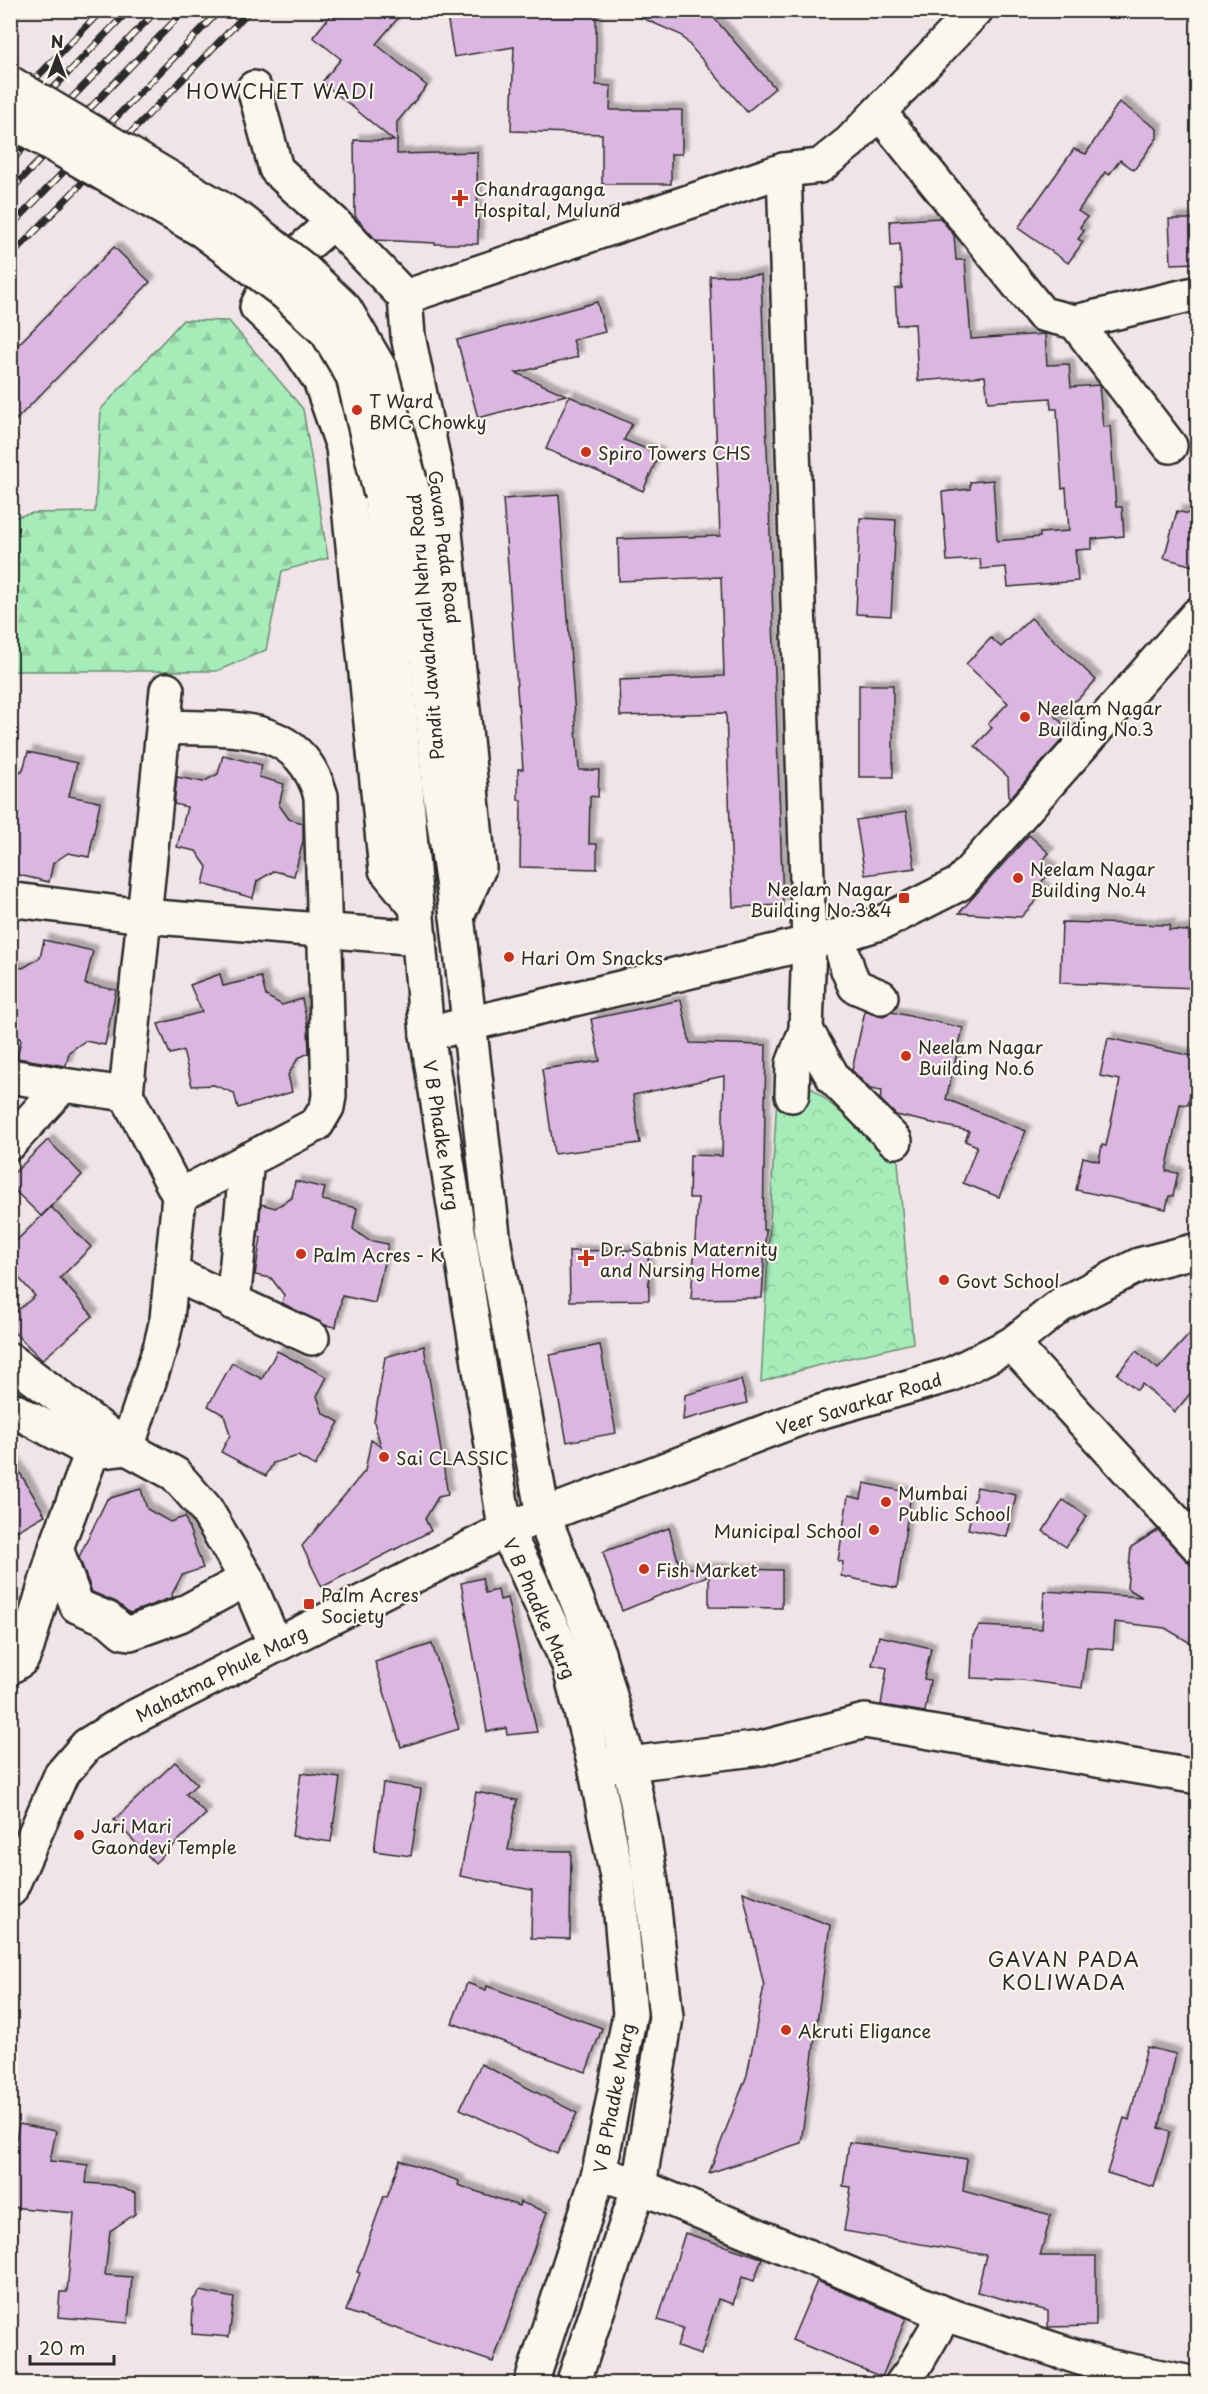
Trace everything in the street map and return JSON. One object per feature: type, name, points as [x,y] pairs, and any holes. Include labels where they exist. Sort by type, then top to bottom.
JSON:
[{"type":"street","points":[[254,88],[276,170],[333,222],[405,297],[784,170],[820,166],[850,142],[976,10]]},
{"type":"street","name":"Pandit Jawaharlal Nehru Road","points":[[10,83],[242,221],[303,268],[345,309],[380,369],[413,492],[439,788]]},
{"type":"street","points":[[879,112],[1042,314],[1075,322],[1197,293]]},
{"type":"street","name":"Pandit Jawaharlal Nehru Road","points":[[10,120],[203,231],[284,292],[327,332],[353,375],[381,495],[406,785]]},
{"type":"street","points":[[784,170],[824,940],[806,1030],[793,1064],[792,1095]]},
{"type":"street","points":[[10,902],[15,900],[143,916],[323,930],[419,923],[386,870],[343,447],[320,380],[295,343],[257,308],[272,276],[333,222]]},
{"type":"street","name":"Gavan Pada Road","points":[[405,297],[408,336],[442,502],[479,868],[457,916]]},
{"type":"street","points":[[1075,322],[1170,446]]},
{"type":"street","points":[[427,1034],[824,940],[886,921],[959,884],[1197,614]]},
{"type":"street","points":[[127,1448],[161,1345],[167,1319],[179,1196],[126,1094],[167,690]]},
{"type":"street","points":[[164,727],[257,732],[274,737],[289,747],[304,762],[315,777],[321,796],[329,1096],[327,1107],[316,1124],[179,1196]]},
{"type":"street","name":"V B Phadke Marg","points":[[406,785],[427,1034],[505,1530],[569,1665],[595,1766],[618,1882],[630,2014],[599,2173],[531,2384]]},
{"type":"street","name":"V B Phadke Marg","points":[[439,788],[457,916],[494,1244],[543,1515],[598,1653],[629,1764],[651,1882],[666,2017],[639,2186],[573,2384]]},
{"type":"street","points":[[824,940],[848,970],[855,986],[881,997]]},
{"type":"street","points":[[806,1030],[834,1079],[895,1141]]},
{"type":"street","points":[[10,1076],[126,1094]]},
{"type":"street","points":[[10,1143],[63,1086]]},
{"type":"street","points":[[233,1303],[247,1161]]},
{"type":"street","name":"Veer Savarkar Road","points":[[505,1530],[809,1415],[950,1375],[1012,1344],[1062,1304],[1138,1265],[1197,1250]]},
{"type":"street","points":[[172,1273],[312,1338]]},
{"type":"street","points":[[1012,1344],[1197,1546]]},
{"type":"street","points":[[10,1360],[127,1448],[175,1474],[205,1508],[247,1579],[275,1645]]},
{"type":"street","points":[[10,1408],[92,1452],[127,1448]]},
{"type":"street","points":[[10,1667],[22,1659],[27,1647],[56,1548],[92,1452]]},
{"type":"street","name":"Mahatma Phule Marg","points":[[10,1890],[61,1775],[87,1745],[128,1720],[505,1530]]},
{"type":"street","points":[[56,1548],[77,1606],[108,1619],[123,1632],[130,1633],[180,1615],[247,1579]]},
{"type":"street","points":[[595,1766],[762,1748],[865,1721],[1197,1777]]},
{"type":"street","points":[[607,1822],[640,1816]]},
{"type":"street","points":[[599,2173],[639,2186],[945,2314],[1102,2365],[1196,2384]]},
{"type":"street","points":[[902,2384],[945,2314]]},
{"type":"green space","points":[[183,320],[229,321],[303,409],[328,558],[282,571],[266,650],[217,671],[11,671],[11,518],[33,513],[95,512],[101,409]]},
{"type":"green space","points":[[779,1060],[898,1161],[913,1343],[812,1367],[761,1382]]},
{"type":"building","points":[[335,10],[405,10],[376,44],[427,86],[397,122],[397,154],[477,152],[478,244],[376,240],[355,216],[354,140],[394,141],[322,82],[341,59],[313,37]]},
{"type":"building","points":[[446,10],[596,10],[596,85],[611,86],[610,110],[682,110],[682,154],[671,154],[671,184],[602,184],[602,134],[511,131],[514,47],[454,57]]},
{"type":"building","points":[[624,10],[707,10],[775,88],[747,112],[681,35]]},
{"type":"building","points":[[1119,102],[1157,129],[1157,138],[1134,170],[1120,160],[1109,175],[1105,172],[1078,211],[1087,217],[1080,227],[1084,231],[1078,239],[1083,242],[1068,263],[1018,228],[1074,149],[1086,154]]},
{"type":"building","points":[[940,218],[954,235],[956,260],[965,260],[971,339],[1045,334],[1047,365],[1069,364],[1071,387],[1099,385],[1103,427],[1110,426],[1116,507],[1122,507],[1124,536],[1092,539],[1092,549],[1075,550],[1078,581],[1008,587],[1006,567],[981,569],[980,559],[947,561],[942,492],[970,489],[970,482],[993,480],[997,541],[1040,537],[1040,533],[1069,531],[1066,488],[1062,489],[1057,409],[1051,409],[1050,398],[988,402],[985,376],[918,381],[915,324],[897,325],[895,289],[902,288],[900,244],[891,245],[890,221]]},
{"type":"building","points":[[1169,219],[1197,219],[1197,263],[1171,264]]},
{"type":"building","points":[[114,247],[150,282],[10,426],[10,353]]},
{"type":"building","points":[[761,275],[783,905],[733,907],[726,713],[620,716],[619,680],[724,676],[721,577],[619,581],[618,539],[720,536],[710,276]]},
{"type":"building","points":[[597,302],[605,332],[573,340],[578,357],[516,373],[566,395],[478,418],[457,340]]},
{"type":"building","name":"Spiro Towers CHS","points":[[569,396],[632,424],[624,440],[659,454],[643,491],[546,449]]},
{"type":"building","points":[[559,495],[579,770],[599,770],[598,797],[590,796],[589,844],[597,844],[597,869],[520,867],[521,800],[518,800],[518,769],[523,769],[503,499]]},
{"type":"building","points":[[1177,511],[1197,516],[1197,567],[1164,558]]},
{"type":"building","points":[[860,518],[896,520],[891,616],[856,614]]},
{"type":"building","name":"Neelam Nagar Building No.3","points":[[1031,618],[1096,680],[1077,700],[1048,709],[1070,731],[1009,799],[1008,777],[975,746],[992,728],[988,724],[1008,703],[966,664],[991,638],[1001,647]]},
{"type":"building","points":[[859,685],[893,685],[893,777],[859,777]]},
{"type":"building","points":[[28,752],[77,763],[69,796],[100,802],[89,857],[68,853],[53,863],[49,882],[10,873],[10,778],[23,770]]},
{"type":"building","points":[[223,755],[262,765],[259,777],[284,784],[279,805],[289,819],[303,823],[303,841],[294,876],[274,871],[257,881],[253,898],[203,884],[207,867],[196,851],[177,847],[187,807],[174,804],[177,777],[203,782],[218,774]]},
{"type":"building","points":[[906,812],[915,868],[865,875],[856,820]]},
{"type":"building","name":"Neelam Nagar Building No.4","points":[[1029,835],[1049,853],[1042,861],[1052,870],[1039,885],[1045,891],[1021,917],[959,913]]},
{"type":"building","points":[[1062,922],[1170,925],[1169,930],[1189,931],[1189,939],[1197,940],[1197,988],[1060,983]]},
{"type":"building","points":[[44,940],[93,951],[85,984],[116,990],[105,1045],[85,1041],[69,1052],[66,1066],[17,1058],[21,1040],[10,1024],[10,966],[23,968],[40,958]]},
{"type":"building","points":[[220,974],[223,986],[261,977],[266,996],[282,1005],[302,999],[308,1027],[309,1053],[298,1058],[288,1075],[292,1092],[238,1108],[234,1093],[214,1085],[192,1086],[183,1051],[170,1054],[158,1024],[202,1012],[190,985]]},
{"type":"building","points":[[681,1000],[690,1043],[766,1045],[763,1230],[766,1230],[762,1298],[691,1299],[698,1198],[689,1198],[690,1155],[722,1156],[724,1076],[633,1095],[640,1143],[554,1154],[542,1069],[600,1061],[591,1019]]},
{"type":"building","name":"Neelam Nagar Building No.6","points":[[865,1011],[883,1016],[892,1012],[963,1028],[946,1099],[1026,1131],[999,1197],[963,1183],[977,1146],[965,1141],[969,1131],[896,1115],[880,1099],[882,1091],[870,1089],[852,1070]]},
{"type":"building","points":[[1108,1038],[1197,1057],[1188,1105],[1180,1104],[1166,1171],[1178,1173],[1173,1196],[1169,1196],[1166,1209],[1076,1190],[1083,1157],[1099,1161],[1102,1145],[1106,1146],[1120,1080],[1100,1076]]},
{"type":"building","points":[[48,1140],[82,1175],[41,1216],[10,1186],[10,1177]]},
{"type":"building","name":"Palm Acres - K","points":[[295,1181],[325,1188],[322,1200],[357,1208],[353,1229],[368,1240],[388,1244],[375,1303],[342,1296],[336,1327],[324,1325],[282,1303],[284,1295],[271,1278],[255,1275],[261,1237],[258,1237],[261,1204],[275,1208],[292,1198]]},
{"type":"building","points":[[51,1207],[91,1247],[60,1278],[93,1316],[42,1360],[10,1328],[10,1317],[35,1296],[10,1268],[10,1247]]},
{"type":"building","points":[[648,1250],[649,1300],[570,1301],[569,1251]]},
{"type":"building","points":[[1197,1326],[1197,1385],[1175,1412],[1142,1384],[1137,1390],[1117,1374],[1136,1351],[1158,1369]]},
{"type":"building","points":[[600,1345],[616,1433],[567,1442],[550,1355]]},
{"type":"building","name":"Sai CLASSIC","points":[[424,1346],[448,1495],[438,1497],[425,1519],[431,1531],[322,1587],[302,1546],[365,1471],[371,1440],[381,1446],[374,1422],[385,1357]]},
{"type":"building","points":[[277,1351],[327,1377],[317,1396],[323,1413],[339,1422],[315,1466],[298,1456],[273,1463],[266,1476],[221,1452],[230,1435],[224,1415],[208,1406],[232,1363],[262,1379]]},
{"type":"building","points":[[741,1380],[747,1403],[683,1420],[685,1395]]},
{"type":"building","points":[[10,1456],[45,1515],[10,1535]]},
{"type":"building","name":"Municipal School","points":[[864,1483],[911,1493],[897,1588],[841,1576],[843,1562],[838,1561],[848,1496],[861,1499]]},
{"type":"building","points":[[977,1487],[1016,1495],[1007,1537],[968,1529]]},
{"type":"building","points":[[141,1489],[147,1509],[170,1522],[185,1517],[203,1568],[182,1575],[172,1594],[173,1597],[130,1613],[116,1602],[92,1592],[79,1557],[107,1499]]},
{"type":"building","points":[[1063,1500],[1087,1516],[1066,1547],[1043,1531]]},
{"type":"building","points":[[669,1528],[680,1568],[782,1570],[782,1608],[709,1607],[709,1575],[622,1611],[603,1552]]},
{"type":"building","points":[[1158,1530],[1197,1572],[1197,1647],[1165,1628],[1115,1622],[1113,1649],[1087,1647],[1082,1688],[1022,1680],[971,1678],[973,1636],[979,1626],[1042,1629],[1044,1591],[1142,1597],[1127,1588],[1131,1547]]},
{"type":"building","points":[[482,1578],[485,1593],[498,1590],[500,1600],[507,1598],[537,1732],[507,1735],[506,1728],[487,1732],[461,1583]]},
{"type":"building","points":[[879,1636],[931,1648],[924,1679],[930,1680],[925,1712],[881,1705],[887,1668],[872,1665]]},
{"type":"building","points":[[432,1644],[459,1729],[401,1747],[375,1662]]},
{"type":"building","points":[[175,1762],[197,1784],[186,1794],[206,1814],[155,1863],[114,1820]]},
{"type":"building","points":[[301,1773],[340,1778],[331,1842],[292,1836]]},
{"type":"building","points":[[383,1783],[421,1789],[411,1856],[374,1851]]},
{"type":"building","points":[[476,1792],[517,1800],[508,1850],[571,1851],[570,1939],[531,1938],[532,1890],[460,1876]]},
{"type":"building","name":"Akruti Eligance","points":[[743,1892],[830,1925],[801,2143],[709,2173],[747,2075],[764,1986]]},
{"type":"building","points":[[467,1983],[486,1990],[487,1986],[602,2028],[586,2072],[452,2023]]},
{"type":"building","points":[[1147,2047],[1176,2054],[1159,2128],[1170,2132],[1154,2187],[1107,2173],[1124,2118],[1129,2120]]},
{"type":"building","points":[[481,2064],[577,2113],[557,2154],[460,2109]]},
{"type":"building","points":[[19,2124],[56,2131],[50,2161],[88,2165],[86,2183],[113,2185],[135,2193],[135,2214],[110,2231],[105,2275],[132,2277],[128,2323],[58,2317],[60,2292],[67,2292],[74,2213],[11,2207],[14,2194],[10,2193],[10,2171]]},
{"type":"building","points":[[849,2142],[967,2159],[963,2191],[1051,2215],[1040,2256],[1096,2256],[1096,2326],[1048,2327],[1048,2311],[977,2292],[986,2255],[844,2231],[851,2187],[843,2186]]},
{"type":"building","points":[[400,2160],[459,2181],[458,2185],[519,2206],[520,2202],[547,2212],[493,2362],[346,2311],[384,2196],[387,2197]]},
{"type":"building","points":[[685,2233],[762,2258],[754,2281],[742,2277],[733,2304],[718,2299],[701,2355],[677,2347],[683,2328],[658,2320]]},
{"type":"building","points":[[817,2281],[906,2318],[882,2377],[792,2340]]},
{"type":"building","points":[[200,2291],[234,2298],[229,2337],[192,2334],[193,2300]]},
{"type":"waterway","points":[[10,19],[19,10]]},
{"type":"railway","points":[[10,105],[102,10]]},
{"type":"railway","points":[[10,133],[129,10]]},
{"type":"railway","points":[[10,162],[157,10]]},
{"type":"railway","points":[[10,191],[185,10]]},
{"type":"railway","points":[[10,227],[220,10]]},
{"type":"railway","points":[[10,257],[250,10]]},
{"type":"place","name":"Chandraganga Hospital, Mulund","points":[[460,198]]},
{"type":"place","name":"T Ward BMC Chowky","points":[[357,410]]},
{"type":"place","name":"Spiro Towers CHS","points":[[586,452]]},
{"type":"place","name":"Neelam Nagar Building No.3","points":[[1025,717]]},
{"type":"place","name":"Neelam Nagar Building No.4","points":[[1018,878]]},
{"type":"place","name":"Neelam Nagar Building No.3&4","points":[[904,898]]},
{"type":"place","name":"Hari Om Snacks","points":[[509,957]]},
{"type":"place","name":"Neelam Nagar Building No.6","points":[[906,1056]]},
{"type":"place","name":"Palm Acres - K","points":[[301,1254]]},
{"type":"place","name":"Dr. Sabnis Maternity and Nursing Home","points":[[586,1258]]},
{"type":"place","name":"Govt School","points":[[944,1280]]},
{"type":"place","name":"Sai CLASSIC","points":[[384,1457]]},
{"type":"place","name":"Mumbai Public School","points":[[886,1502]]},
{"type":"place","name":"Municipal School","points":[[874,1530]]},
{"type":"place","name":"Fish Market","points":[[644,1569]]},
{"type":"place","name":"Palm Acres Society","points":[[309,1604]]},
{"type":"place","name":"Jari Mari Gaondevi Temple","points":[[79,1835]]},
{"type":"place","name":"Akruti Eligance","points":[[786,2030]]},
{"type":"district","name":"HOWCHET WADI","points":[[281,91]]},
{"type":"district","name":"GAVAN PADA KOLIWADA","points":[[1064,1970]]}]
